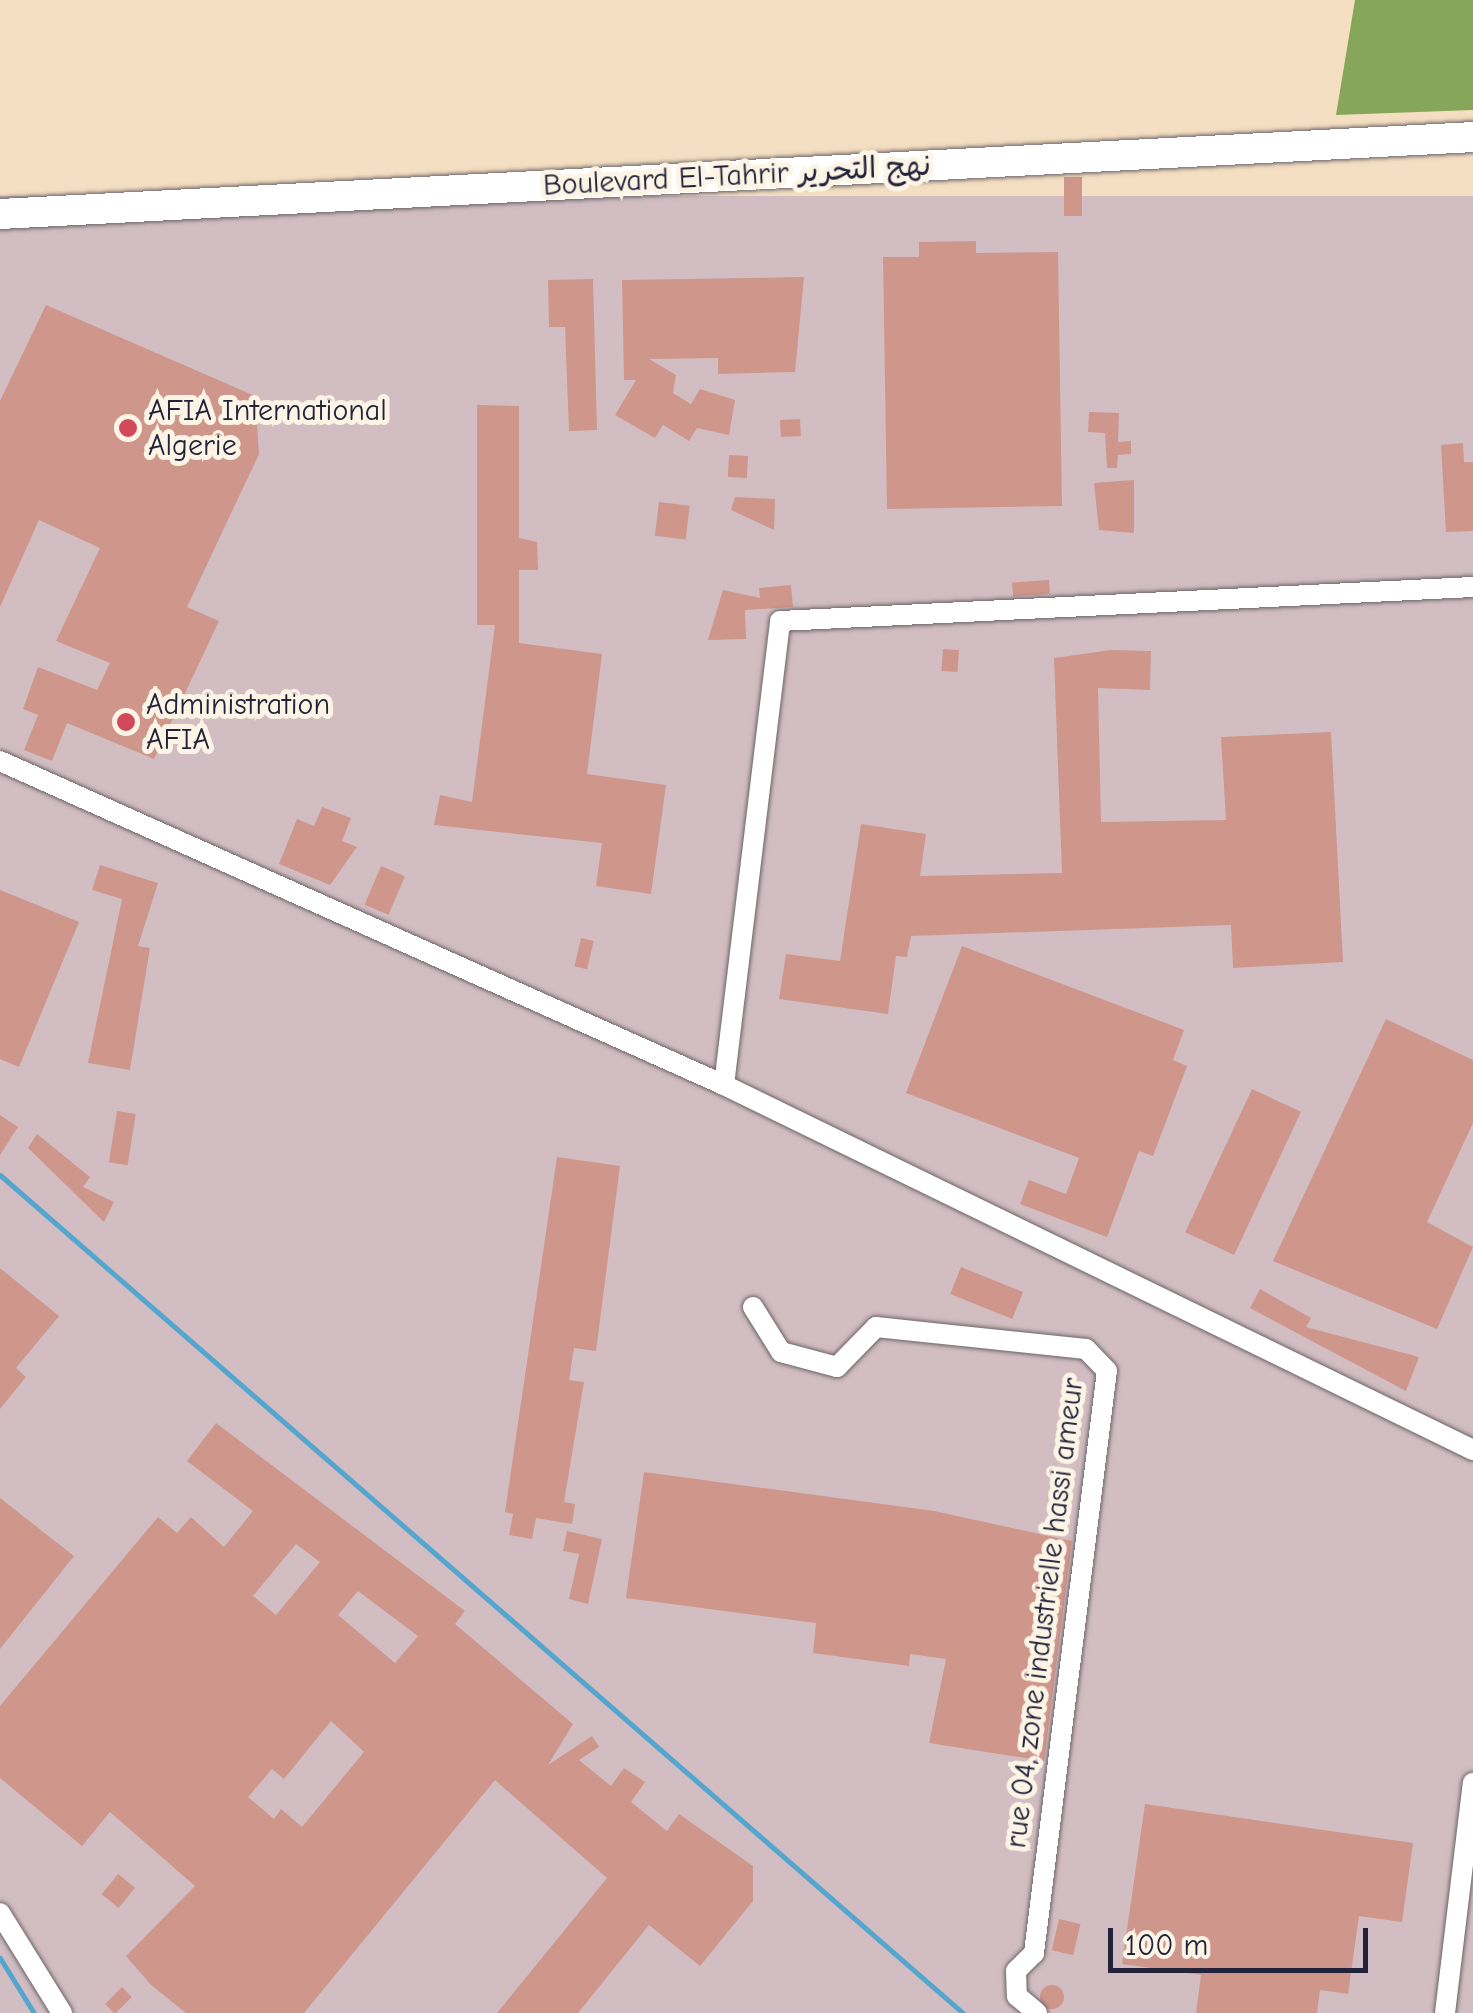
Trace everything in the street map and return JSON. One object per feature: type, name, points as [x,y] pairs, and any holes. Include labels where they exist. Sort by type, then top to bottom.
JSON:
[{"type":"main road","name":"Boulevard El-Tahrir نهج التحرير","points":[[0,214],[1473,138]]},
{"type":"street","points":[[724,1084],[780,622],[1473,587]]},
{"type":"street","points":[[0,761],[724,1084],[1473,1450]]},
{"type":"street","name":"rue 04, zone industrielle hassi ameur","points":[[753,1308],[781,1352],[837,1367],[876,1327],[1086,1349],[1108,1371],[1034,1953],[1016,1972],[1018,1996],[1037,2013]]},
{"type":"street","points":[[1444,2013],[1473,1782]]},
{"type":"street","points":[[0,1913],[62,2013]]},
{"type":"shaded area","points":[[0,196],[1473,196],[1473,2013],[0,2013]]},
{"type":"green space","points":[[1355,0],[1473,0],[1473,110],[1336,115]]},
{"type":"building","points":[[1064,177],[1082,177],[1082,216],[1064,216]]},
{"type":"building","points":[[976,241],[976,253],[1058,252],[1062,506],[887,509],[883,257],[919,257],[919,242]]},
{"type":"building","points":[[804,277],[795,372],[718,374],[718,358],[649,359],[676,375],[673,393],[691,404],[700,389],[735,400],[729,435],[697,428],[689,441],[663,425],[655,438],[615,415],[636,380],[624,380],[622,280]]},
{"type":"building","points":[[593,279],[597,430],[569,431],[565,327],[549,327],[548,280]]},
{"type":"building","name":"AFIA International Algerie","points":[[46,305],[255,396],[259,454],[187,607],[219,621],[154,759],[67,723],[52,761],[24,750],[38,715],[23,709],[38,667],[97,690],[110,663],[56,641],[100,548],[39,520],[0,607],[0,401]]},
{"type":"building","points":[[477,405],[519,406],[519,538],[537,542],[538,570],[519,570],[519,643],[602,654],[587,774],[666,785],[651,894],[596,886],[602,843],[434,825],[440,795],[472,802],[495,625],[477,625]]},
{"type":"building","points":[[1089,412],[1119,413],[1118,442],[1131,441],[1131,454],[1118,455],[1117,468],[1107,468],[1105,433],[1088,432]]},
{"type":"building","points":[[800,419],[801,436],[781,437],[780,420]]},
{"type":"building","points":[[1463,443],[1464,462],[1473,462],[1473,531],[1446,532],[1441,445]]},
{"type":"building","points":[[729,455],[748,456],[747,478],[728,477]]},
{"type":"building","points":[[1134,480],[1134,533],[1099,530],[1094,483]]},
{"type":"building","points":[[735,497],[775,499],[774,530],[731,510]]},
{"type":"building","points":[[659,502],[690,506],[686,540],[655,536]]},
{"type":"building","points":[[1049,580],[1050,594],[1013,597],[1012,583]]},
{"type":"building","points":[[791,585],[793,607],[745,610],[746,639],[708,640],[723,590],[760,598],[759,588]]},
{"type":"building","points":[[943,649],[959,650],[957,672],[941,671]]},
{"type":"building","points":[[1111,650],[1151,651],[1150,690],[1098,688],[1101,822],[1226,820],[1221,737],[1331,732],[1343,962],[1233,968],[1231,925],[911,936],[907,957],[896,956],[888,1014],[779,999],[786,954],[840,961],[861,824],[926,834],[920,876],[1062,873],[1054,658]]},
{"type":"building","points":[[322,807],[351,818],[342,841],[357,847],[330,885],[279,864],[297,819],[314,826]]},
{"type":"building","points":[[100,865],[158,883],[138,946],[150,948],[130,1070],[88,1063],[122,899],[92,890]]},
{"type":"building","points":[[381,866],[405,876],[389,915],[365,905]]},
{"type":"building","points":[[0,890],[79,922],[19,1067],[0,1059]]},
{"type":"building","points":[[581,938],[594,941],[587,969],[574,966]]},
{"type":"building","points":[[962,946],[1184,1030],[1173,1060],[1187,1066],[1153,1156],[1139,1151],[1107,1237],[1020,1204],[1029,1180],[1066,1194],[1079,1158],[906,1093]]},
{"type":"building","points":[[1386,1019],[1473,1060],[1473,1123],[1427,1222],[1473,1247],[1437,1329],[1273,1261]]},
{"type":"building","points":[[1252,1089],[1301,1112],[1234,1255],[1185,1232]]},
{"type":"building","points":[[117,1111],[136,1114],[128,1165],[109,1162]]},
{"type":"building","points":[[0,1115],[18,1127],[0,1155]]},
{"type":"building","points":[[37,1134],[90,1177],[83,1187],[114,1202],[104,1222],[28,1148]]},
{"type":"building","points":[[557,1157],[620,1166],[596,1351],[574,1348],[569,1380],[584,1382],[564,1502],[575,1504],[572,1524],[536,1518],[532,1539],[509,1535],[513,1514],[505,1512]]},
{"type":"building","points":[[961,1267],[1023,1292],[1012,1319],[950,1294]]},
{"type":"building","points":[[0,1268],[59,1316],[16,1368],[26,1377],[0,1409]]},
{"type":"building","points":[[1260,1289],[1311,1318],[1306,1327],[1419,1357],[1406,1391],[1250,1308]]},
{"type":"building","points":[[216,1423],[465,1611],[455,1624],[573,1724],[548,1765],[592,1736],[599,1747],[579,1760],[611,1786],[624,1768],[645,1782],[631,1802],[667,1831],[679,1814],[753,1866],[753,1901],[700,1966],[649,1925],[578,2013],[497,2013],[607,1878],[495,1780],[304,2013],[186,2013],[151,1985],[126,1956],[195,1886],[110,1812],[82,1846],[0,1778],[0,1706],[158,1517],[177,1533],[191,1517],[224,1547],[253,1511],[187,1461]],"holes":[[[296,1544],[320,1562],[276,1615],[253,1596]],[[358,1591],[418,1636],[395,1663],[338,1615]],[[331,1721],[364,1752],[302,1827],[281,1809],[274,1819],[248,1797],[272,1769],[284,1779]]]},
{"type":"building","points":[[644,1472],[934,1511],[1072,1541],[1044,1761],[929,1743],[946,1659],[910,1654],[909,1666],[813,1653],[816,1623],[626,1598]]},
{"type":"building","points":[[0,1498],[74,1556],[0,1649]]},
{"type":"building","points":[[567,1531],[602,1539],[588,1604],[569,1599],[579,1554],[563,1551]]},
{"type":"building","points":[[1145,1804],[1413,1843],[1402,1922],[1359,1916],[1348,1994],[1320,1990],[1317,2013],[1196,2013],[1201,1975],[1122,1964]]},
{"type":"building","points":[[118,1874],[135,1888],[119,1908],[102,1894]]},
{"type":"building","points":[[1059,1919],[1080,1924],[1073,1955],[1052,1950]]},
{"type":"building","points":[[1052,1985],[1064,1997],[1052,2009],[1040,1997]]},
{"type":"building","points":[[122,1987],[132,1997],[116,2013],[105,2004]]},
{"type":"waterway","points":[[0,1175],[963,2013]]},
{"type":"waterway","points":[[0,1958],[34,2013]]},
{"type":"place","name":"AFIA International Algerie","points":[[128,428]]},
{"type":"place","name":"Administration AFIA","points":[[126,722]]}]
